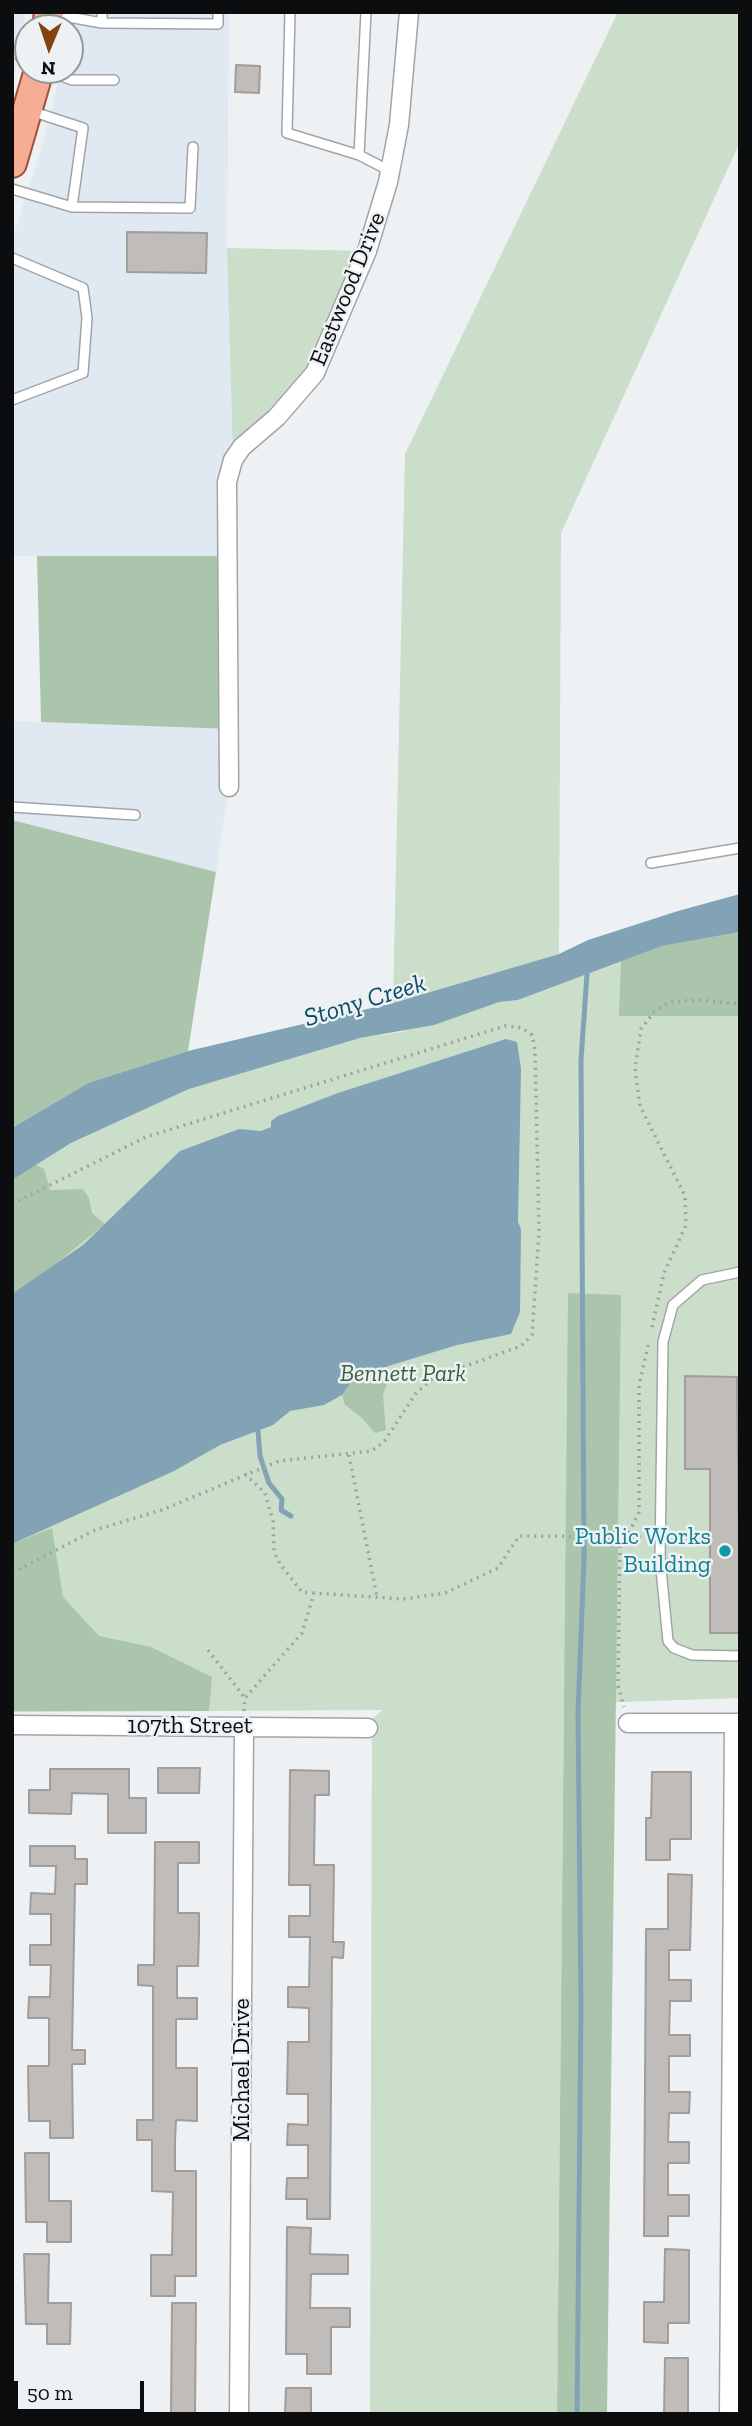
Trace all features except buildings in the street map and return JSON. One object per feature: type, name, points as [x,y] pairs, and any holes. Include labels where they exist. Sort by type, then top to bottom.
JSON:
[{"type":"main road","points":[[12,163],[35,84]]},
{"type":"street","name":"Eastwood Drive","points":[[229,787],[227,482],[233,460],[299,393],[329,345],[376,229],[390,171],[405,82],[409,12]]},
{"type":"street","points":[[628,1723],[737,1723],[729,2414]]},
{"type":"street","name":"107th Street","points":[[12,1725],[368,1728]]},
{"type":"street","name":"Michael Drive","points":[[239,2414],[244,1727]]},
{"type":"lane","points":[[102,12],[102,23]]},
{"type":"lane","points":[[84,21],[218,24],[218,12]]},
{"type":"lane","points":[[290,12],[287,133],[359,155],[390,171]]},
{"type":"lane","points":[[359,155],[366,12]]},
{"type":"lane","points":[[84,80],[114,80]]},
{"type":"lane","points":[[28,109],[83,128],[72,207]]},
{"type":"lane","points":[[12,189],[72,207],[190,208],[193,147]]},
{"type":"lane","points":[[12,258],[83,288],[87,318],[83,373],[12,400]]},
{"type":"lane","points":[[12,807],[135,815]]},
{"type":"lane","points":[[651,863],[740,848]]},
{"type":"lane","points":[[740,1272],[702,1280],[673,1305],[663,1342],[661,1536],[667,1641],[674,1648],[692,1655],[740,1656]]},
{"type":"path","points":[[626,1539],[639,1512],[639,1385],[664,1273],[686,1225],[685,1196],[640,1105],[636,1047],[641,1029],[654,1012],[670,1002],[701,1000],[740,1004]]},
{"type":"path","points":[[12,1204],[146,1137],[505,1026],[522,1028],[532,1035],[535,1049],[539,1233],[533,1335],[521,1346],[433,1378],[416,1393],[384,1442],[371,1451],[279,1461],[162,1510],[95,1530],[12,1573]]},
{"type":"path","points":[[349,1455],[377,1597]]},
{"type":"path","points":[[247,1473],[265,1493],[273,1521],[271,1537],[274,1552],[302,1592],[403,1599],[445,1593],[498,1568],[519,1536],[560,1535],[626,1539],[661,1536]]},
{"type":"path","points":[[620,1539],[618,1686],[628,1723]]},
{"type":"path","points":[[244,1698],[302,1633],[314,1593]]},
{"type":"path","points":[[208,1650],[244,1698],[244,1727]]},
{"type":"shaded area","points":[[12,12],[26,12],[14,14],[12,87]]},
{"type":"shaded area","points":[[229,12],[227,248],[233,460],[227,556],[12,556],[12,239],[42,147],[58,84],[84,84],[84,14],[71,14]]},
{"type":"shaded area","points":[[12,721],[229,729],[229,787],[216,872],[12,820]]},
{"type":"green space","points":[[618,12],[740,12],[740,142],[561,533],[559,954],[393,1003],[405,454]]},
{"type":"green space","points":[[227,248],[367,251],[329,345],[233,460]]},
{"type":"green space","points":[[37,556],[227,556],[229,729],[41,722]]},
{"type":"green space","points":[[12,820],[216,872],[188,1051],[88,1083],[12,1128]]},
{"type":"green space","name":"Bennett Park","points":[[740,932],[740,1698],[564,1704],[557,2414],[370,2414],[372,1719],[383,1710],[12,1712],[12,1180],[71,1143],[189,1089],[360,1038],[401,1032],[499,1002],[518,1000],[662,946]]},
{"type":"green space","points":[[740,932],[740,1016],[619,1016],[621,961],[662,946]]},
{"type":"green space","points":[[34,1164],[44,1169],[50,1190],[83,1189],[89,1198],[92,1213],[105,1224],[37,1279],[12,1294],[12,1180]]},
{"type":"green space","points":[[568,1293],[621,1295],[607,2414],[557,2414]]},
{"type":"green space","points":[[388,1369],[383,1395],[386,1430],[375,1433],[361,1417],[345,1405],[342,1395],[352,1381],[369,1372]]},
{"type":"green space","points":[[52,1528],[63,1597],[99,1636],[151,1647],[212,1677],[209,1711],[12,1711],[12,1544]]},
{"type":"water","points":[[740,894],[740,932],[662,946],[518,1000],[499,1002],[434,1025],[360,1038],[189,1089],[71,1143],[12,1180],[12,1128],[88,1083],[188,1051],[393,1003],[559,954],[588,940]]},
{"type":"water","points":[[506,1039],[517,1042],[521,1069],[518,1222],[521,1229],[520,1312],[511,1334],[457,1345],[369,1372],[352,1381],[342,1395],[324,1405],[290,1411],[273,1425],[220,1445],[174,1471],[12,1544],[12,1294],[83,1245],[180,1151],[239,1129],[261,1131],[271,1127],[271,1121],[278,1116],[338,1093]]},
{"type":"waterway","points":[[577,2414],[581,2005],[578,1712],[584,1560],[581,1060],[587,974]]},
{"type":"waterway","points":[[258,1431],[260,1456],[269,1483],[282,1499],[281,1510],[291,1516]]},
{"type":"place","name":"Public Works Building","points":[[725,1551]]},
{"type":"water label","name":"Stony Creek","points":[[365,1001]]}]
